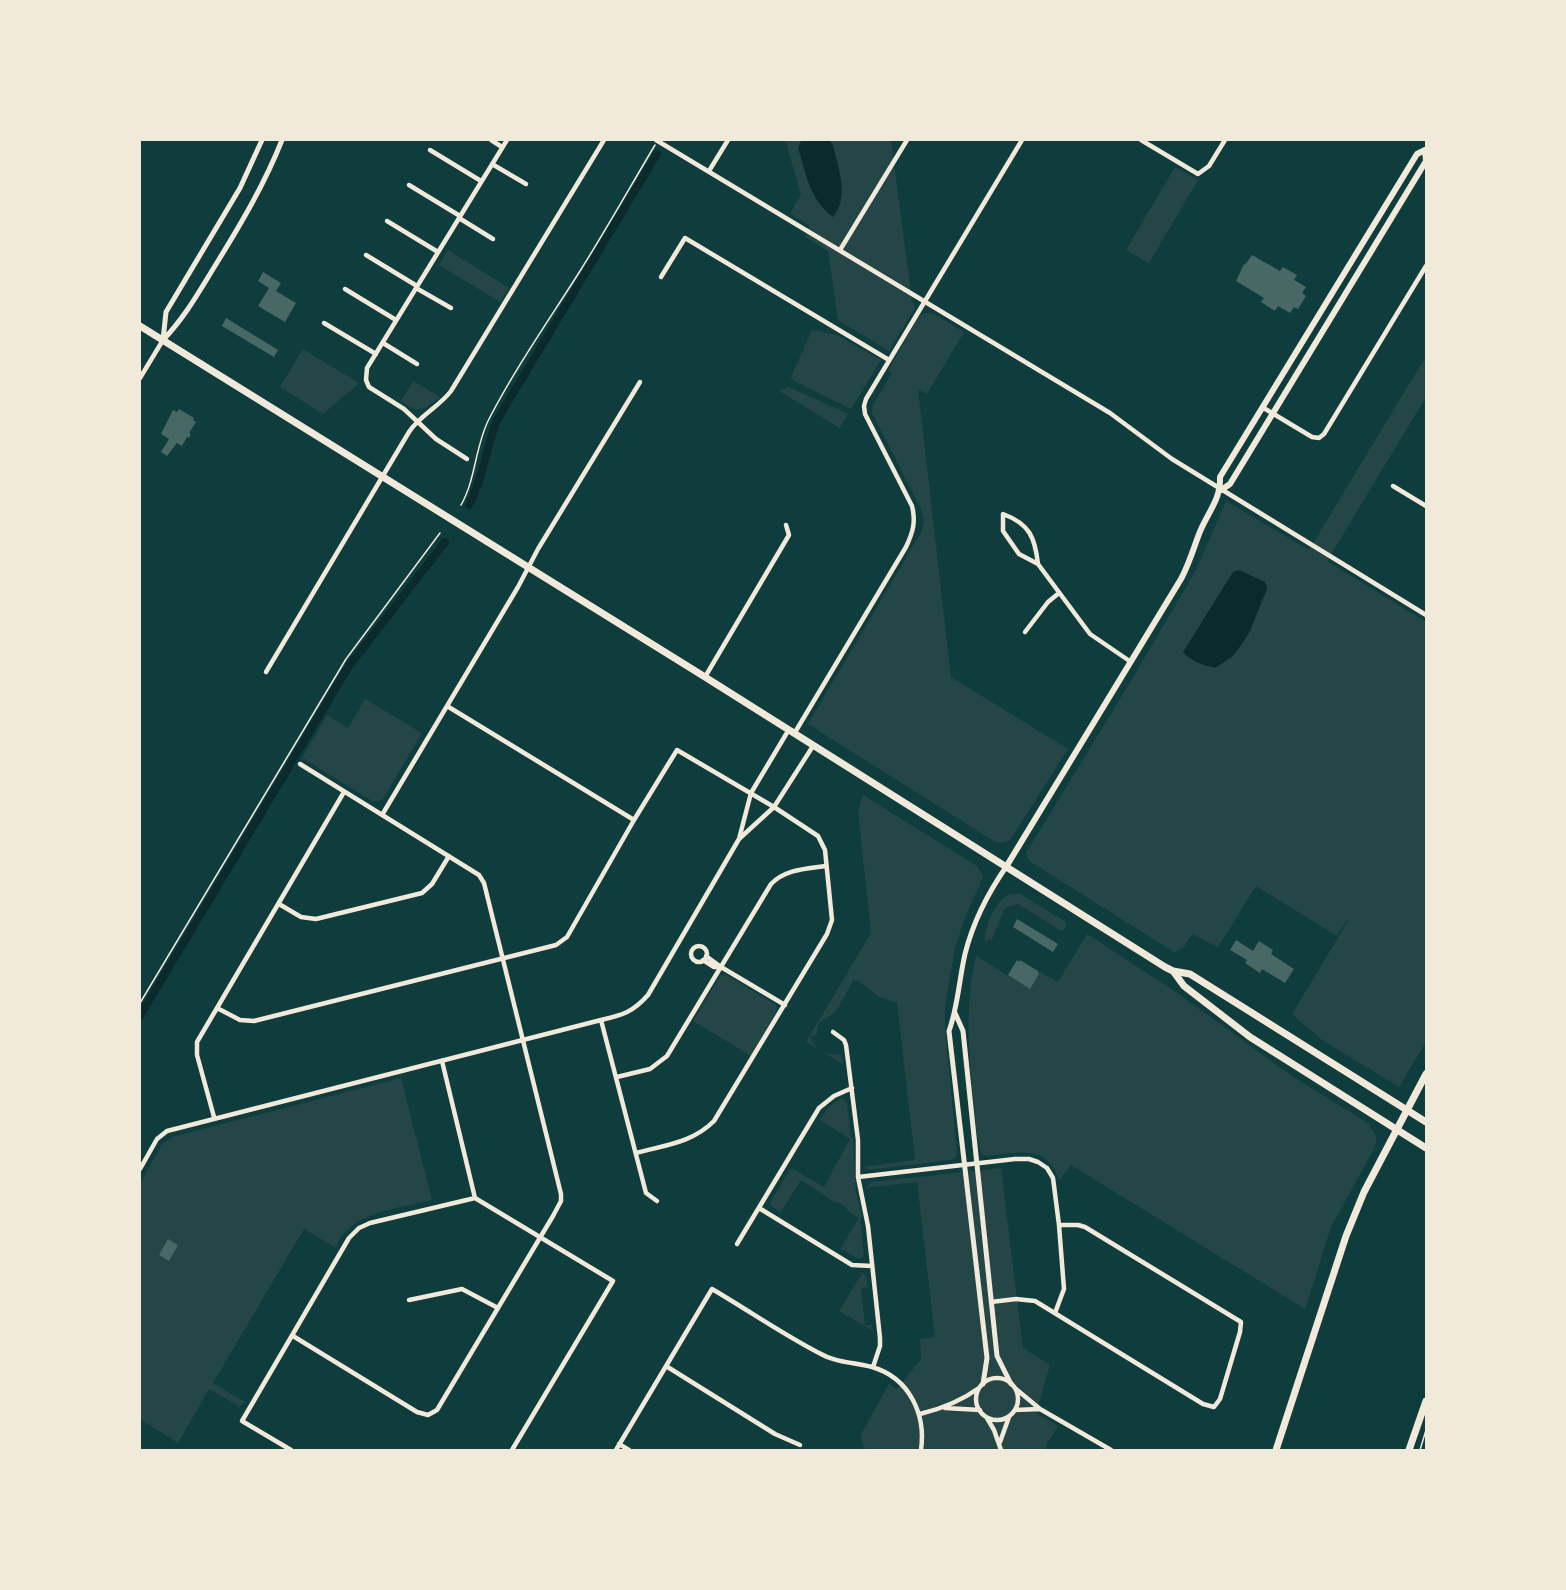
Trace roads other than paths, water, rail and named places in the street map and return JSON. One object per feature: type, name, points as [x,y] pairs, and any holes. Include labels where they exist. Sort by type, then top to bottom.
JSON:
[{"type":"main road","points":[[1006,867],[1181,579],[1193,555],[1199,534],[1221,490],[1230,484],[1426,161],[1426,150],[1417,154],[1220,477],[1221,490]]},
{"type":"main road","points":[[140,326],[1173,971],[1184,986],[1250,1037],[1426,1148]]},
{"type":"main road","points":[[1173,971],[1190,974],[1426,1122]]},
{"type":"main road","points":[[1276,1450],[1346,1236],[1364,1192],[1426,1074]]},
{"type":"main road","points":[[1409,1450],[1426,1401]]},
{"type":"street","points":[[163,340],[166,312],[240,188],[262,140]]},
{"type":"street","points":[[140,378],[163,340],[181,321],[249,210],[282,140]]},
{"type":"street","points":[[491,140],[502,147]]},
{"type":"street","points":[[467,459],[436,439],[404,409],[372,390],[367,384],[366,372],[507,140]]},
{"type":"street","points":[[266,672],[418,420],[442,401],[455,385],[604,140]]},
{"type":"street","points":[[657,140],[1110,413],[1172,459],[1426,615]]},
{"type":"street","points":[[709,171],[728,140]]},
{"type":"street","points":[[840,250],[907,140]]},
{"type":"street","points":[[740,839],[751,793],[906,547],[914,526],[915,516],[912,506],[864,410],[869,393],[1022,140]]},
{"type":"street","points":[[1141,140],[1197,174],[1209,166],[1225,140]]},
{"type":"street","points":[[430,150],[481,181]]},
{"type":"street","points":[[492,164],[526,184]]},
{"type":"street","points":[[409,185],[494,239]]},
{"type":"street","points":[[387,221],[438,252]]},
{"type":"street","points":[[661,277],[685,238],[889,360]]},
{"type":"street","points":[[366,255],[451,309]]},
{"type":"street","points":[[1263,407],[1312,437],[1319,438],[1324,434],[1426,266]]},
{"type":"street","points":[[345,289],[396,320]]},
{"type":"street","points":[[324,323],[376,354]]},
{"type":"street","points":[[382,343],[417,364]]},
{"type":"street","points":[[382,815],[640,382]]},
{"type":"street","points":[[1393,486],[1426,506]]},
{"type":"street","points":[[1038,564],[1035,542],[1019,520],[1004,514],[1003,531],[1019,554],[1038,564],[1090,634],[1131,662]]},
{"type":"street","points":[[705,677],[789,535],[786,525]]},
{"type":"street","points":[[1025,632],[1048,602],[1059,593]]},
{"type":"street","points":[[447,706],[634,820]]},
{"type":"street","points":[[140,1169],[157,1139],[167,1131],[601,1020],[638,1007],[648,995],[740,839],[774,807],[813,746]]},
{"type":"street","points":[[217,1008],[240,1020],[254,1021],[556,945],[567,937],[677,750],[774,807],[818,836],[825,850],[832,920],[827,934],[722,1111],[709,1126],[691,1139],[636,1153]]},
{"type":"street","points":[[292,1336],[417,1412],[428,1415],[437,1410],[561,1201],[524,1040],[479,875],[300,764]]},
{"type":"street","points":[[214,1118],[197,1055],[197,1042],[344,792]]},
{"type":"street","points":[[279,904],[301,917],[316,919],[422,893],[432,884],[449,856]]},
{"type":"street","points":[[617,1077],[650,1069],[667,1056],[771,884],[788,872],[826,866]]},
{"type":"street","points":[[1000,1442],[1018,1398],[997,1356],[950,1031],[956,1013],[958,986],[965,952],[975,924],[1006,867]]},
{"type":"street","points":[[679,942],[692,950]]},
{"type":"street","points":[[696,946],[702,947],[706,951],[705,958],[699,962],[692,959],[692,950],[696,946]]},
{"type":"street","points":[[705,958],[714,967],[721,967],[785,1005]]},
{"type":"street","points":[[956,1013],[963,1031],[970,1163],[987,1358],[982,1385],[976,1398],[980,1410],[988,1419],[1000,1442],[1001,1450]]},
{"type":"street","points":[[601,1020],[646,1193],[657,1200]]},
{"type":"street","points":[[833,1032],[844,1040],[846,1045],[852,1088],[858,1140],[858,1177],[868,1226],[880,1338],[880,1346],[873,1367]]},
{"type":"street","points":[[442,1061],[475,1198]]},
{"type":"street","points":[[737,1244],[819,1108],[834,1096],[852,1088]]},
{"type":"street","points":[[858,1177],[970,1163],[1029,1159],[1047,1168],[1053,1178],[1064,1289],[1055,1313]]},
{"type":"street","points":[[291,1450],[242,1421],[349,1238],[359,1228],[370,1223],[475,1198],[613,1281],[512,1450]]},
{"type":"street","points":[[759,1208],[852,1265],[872,1266]]},
{"type":"street","points":[[991,1302],[1024,1299],[1035,1301],[1203,1404],[1214,1407],[1220,1399],[1241,1322],[1085,1227],[1059,1225]]},
{"type":"street","points":[[409,1300],[462,1289],[498,1308]]},
{"type":"street","points":[[616,1450],[712,1289],[819,1353],[842,1363],[873,1367],[902,1385],[910,1394],[920,1414],[923,1437],[921,1450]]},
{"type":"street","points":[[666,1366],[775,1434],[800,1445]]},
{"type":"street","points":[[920,1414],[945,1407],[968,1396],[994,1378],[1006,1380],[1040,1409],[1111,1450]]},
{"type":"street","points":[[945,1407],[980,1410]]},
{"type":"street","points":[[1015,1410],[1040,1409]]},
{"type":"street","points":[[985,1416],[998,1420],[1010,1416]]},
{"type":"street","points":[[619,1444],[629,1450]]},
{"type":"waterway","points":[[469,505],[478,485],[497,420],[657,154]]},
{"type":"waterway","points":[[140,1016],[349,666],[445,542]]}]
